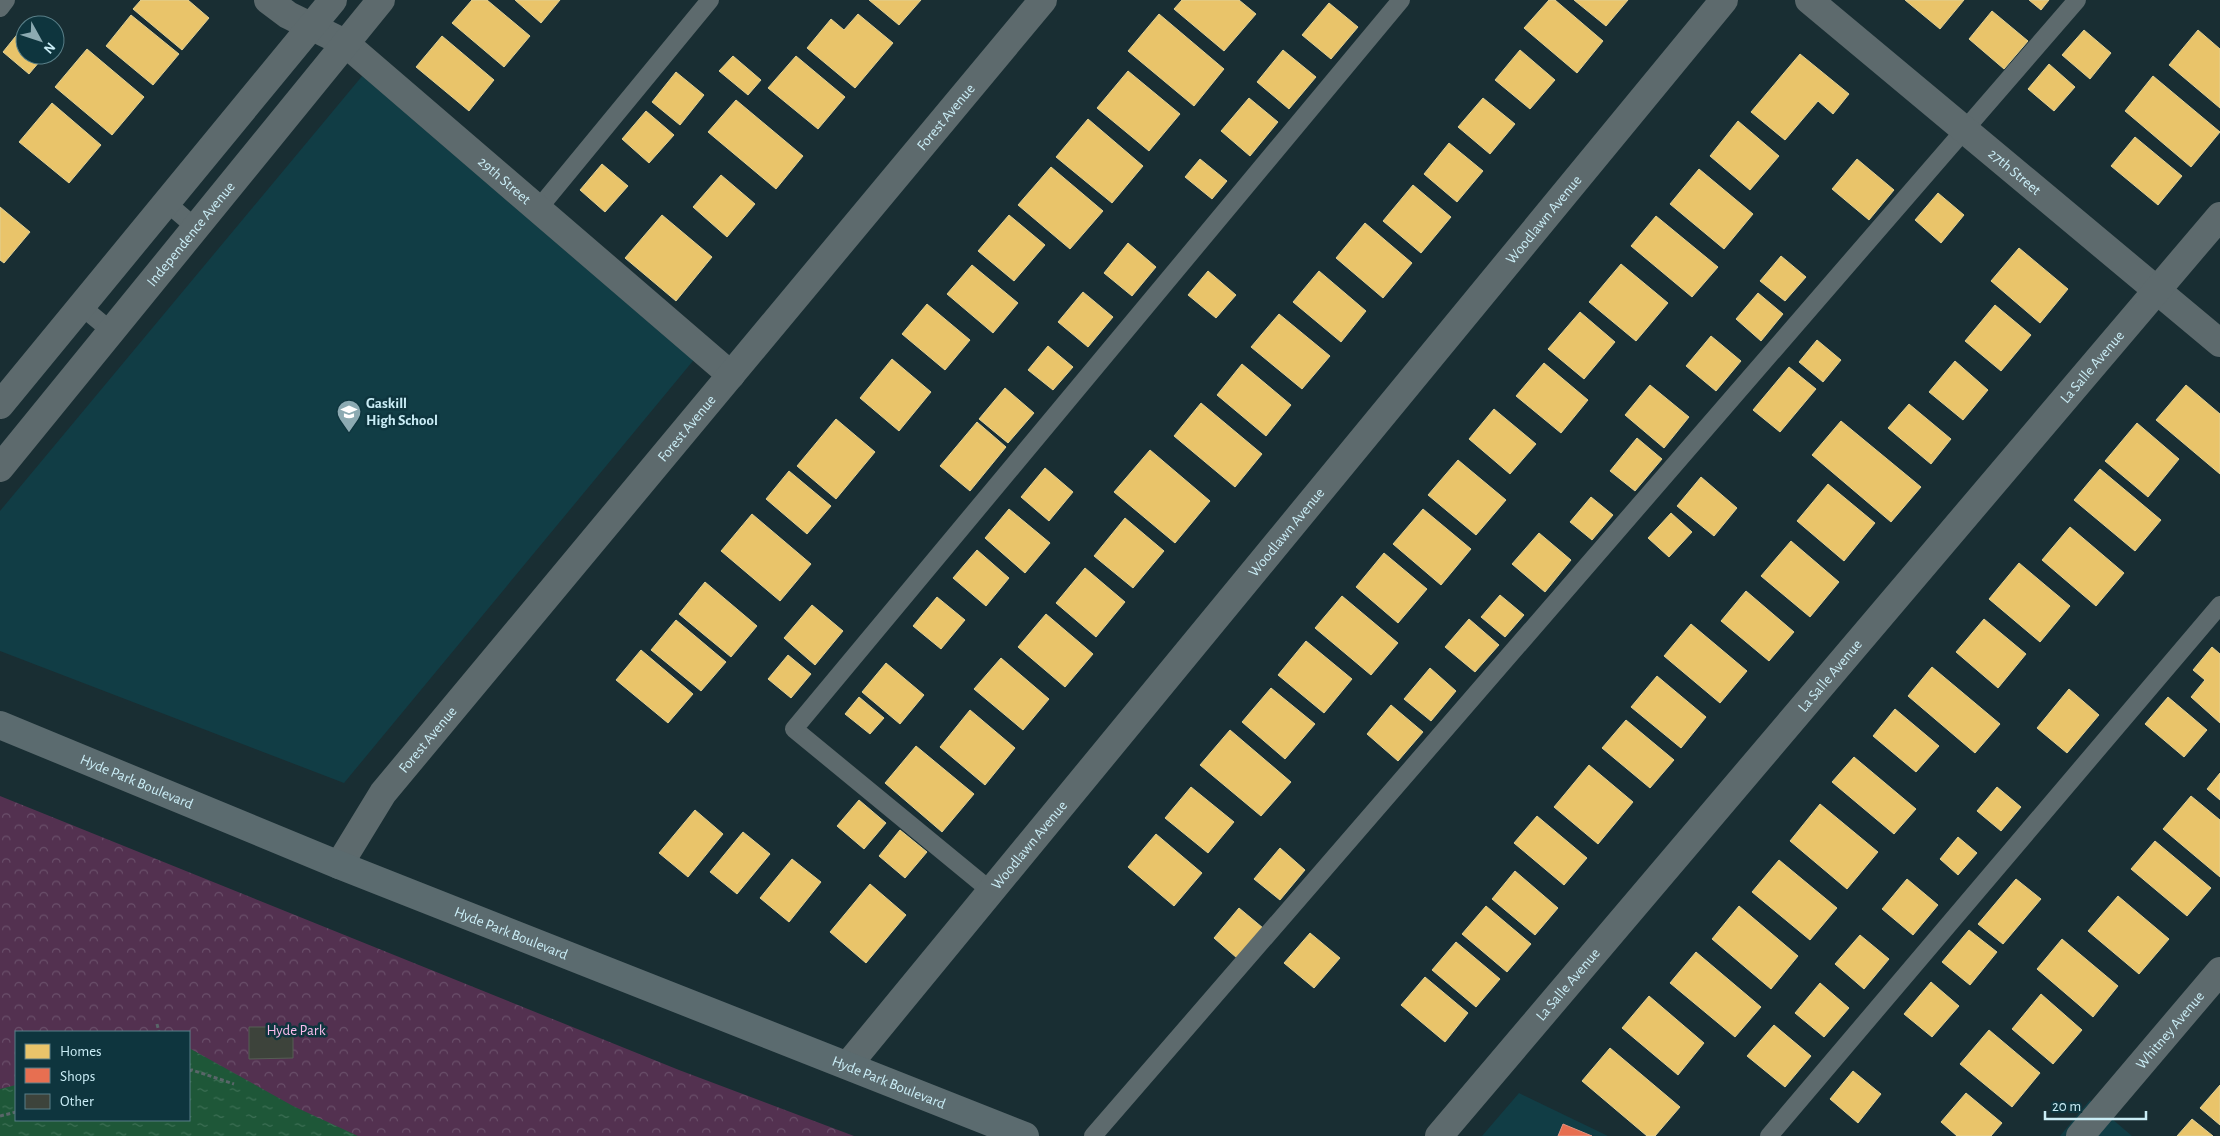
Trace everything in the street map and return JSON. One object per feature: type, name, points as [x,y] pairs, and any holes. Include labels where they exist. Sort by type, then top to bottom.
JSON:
[{"type":"main road","name":"Hyde Park Boulevard","points":[[0,725],[339,865],[1025,1136]]},
{"type":"street","name":"29th Street","points":[[268,0],[288,15],[345,43],[731,375]]},
{"type":"street","points":[[0,405],[333,0]]},
{"type":"street","name":"Independence Avenue","points":[[0,468],[195,226],[381,0]]},
{"type":"street","name":"Forest Avenue","points":[[339,865],[383,793],[1043,0]]},
{"type":"street","name":"Woodlawn Avenue","points":[[848,1065],[1724,0]]},
{"type":"street","name":"27th Street","points":[[1809,0],[2157,289],[2220,344]]},
{"type":"street","name":"La Salle Avenue","points":[[1439,1136],[2220,216]]},
{"type":"street","name":"Whitney Avenue","points":[[2080,1136],[2220,971]]},
{"type":"lane","points":[[0,8],[6,0]]},
{"type":"lane","points":[[538,209],[710,0]]},
{"type":"lane","points":[[991,891],[794,729],[1401,0]]},
{"type":"lane","points":[[1093,1136],[2078,0]]},
{"type":"lane","points":[[167,202],[195,226]]},
{"type":"lane","points":[[81,306],[111,331]]},
{"type":"lane","points":[[1769,1136],[2220,605]]},
{"type":"path","points":[[158,1024],[160,1031]]},
{"type":"path","points":[[190,1071],[234,1084]]},
{"type":"path","points":[[0,1116],[15,1112]]},
{"type":"shaded area","name":"Gaskill High School","points":[[363,75],[697,356],[344,783],[0,651],[0,511]]},
{"type":"shaded area","points":[[1519,1093],[1608,1136],[1482,1136]]},
{"type":"shaded area","points":[[2090,1100],[2132,1136],[2060,1136]]},
{"type":"green space","name":"Hyde Park","points":[[0,796],[679,1070],[854,1136],[0,1136]]},
{"type":"water","points":[[190,1049],[293,1106],[358,1136],[0,1136],[0,1089],[15,1085],[15,1121],[190,1121]]},
{"type":"building: Homes","points":[[141,0],[188,0],[209,18],[182,50],[133,9]]},
{"type":"building: Homes","points":[[472,0],[487,0],[530,36],[504,67],[452,23]]},
{"type":"building: Homes","points":[[515,0],[560,0],[541,23]]},
{"type":"building: Homes","points":[[869,0],[921,0],[899,25]]},
{"type":"building: Homes","points":[[1182,0],[1239,0],[1256,14],[1224,51],[1174,9]]},
{"type":"building: Homes","points":[[1549,0],[1555,0],[1603,41],[1577,73],[1524,28]]},
{"type":"building: Homes","points":[[1574,0],[1628,0],[1606,26]]},
{"type":"building: Homes","points":[[1905,0],[1964,0],[1940,29]]},
{"type":"building: Homes","points":[[2029,0],[2049,0],[2041,10]]},
{"type":"building: Homes","points":[[1329,3],[1358,27],[1331,59],[1302,35]]},
{"type":"building: Homes","points":[[1992,11],[2028,41],[2004,69],[1969,39]]},
{"type":"building: Homes","points":[[858,14],[893,43],[855,88],[807,48],[831,19],[844,30]]},
{"type":"building: Homes","points":[[1159,14],[1224,69],[1194,106],[1128,51]]},
{"type":"building: Homes","points":[[131,15],[179,54],[153,85],[106,46]]},
{"type":"building: Homes","points":[[2084,30],[2111,53],[2090,79],[2062,55]]},
{"type":"building: Homes","points":[[2198,30],[2220,49],[2220,108],[2169,65]]},
{"type":"building: Homes","points":[[442,36],[494,80],[469,111],[416,67]]},
{"type":"building: Homes","points":[[15,37],[15,62],[3,52]]},
{"type":"building: Homes","points":[[87,49],[144,97],[112,135],[55,87]]},
{"type":"building: Homes","points":[[1283,50],[1316,77],[1289,109],[1257,82]]},
{"type":"building: Homes","points":[[1520,50],[1555,80],[1530,109],[1495,80]]},
{"type":"building: Homes","points":[[1800,54],[1849,94],[1833,114],[1818,101],[1785,140],[1751,112]]},
{"type":"building: Homes","points":[[733,56],[761,80],[748,95],[719,71]]},
{"type":"building: Homes","points":[[796,56],[845,97],[818,129],[768,88]]},
{"type":"building: Homes","points":[[2049,64],[2075,87],[2054,111],[2028,89]]},
{"type":"building: Homes","points":[[18,65],[37,65],[29,74]]},
{"type":"building: Homes","points":[[1128,71],[1180,114],[1149,151],[1097,108]]},
{"type":"building: Homes","points":[[676,72],[704,95],[680,125],[652,102]]},
{"type":"building: Homes","points":[[2153,76],[2220,132],[2191,167],[2125,111]]},
{"type":"building: Homes","points":[[1249,98],[1278,122],[1250,156],[1221,131]]},
{"type":"building: Homes","points":[[1483,98],[1515,124],[1490,154],[1458,127]]},
{"type":"building: Homes","points":[[736,100],[803,156],[776,189],[708,132]]},
{"type":"building: Homes","points":[[52,103],[101,145],[69,183],[19,142]]},
{"type":"building: Homes","points":[[646,111],[674,135],[649,163],[622,139]]},
{"type":"building: Homes","points":[[1088,119],[1143,166],[1112,203],[1056,157]]},
{"type":"building: Homes","points":[[1738,121],[1779,156],[1750,190],[1710,156]]},
{"type":"building: Homes","points":[[2135,137],[2182,176],[2158,205],[2111,166]]},
{"type":"building: Homes","points":[[1449,143],[1483,171],[1457,202],[1424,174]]},
{"type":"building: Homes","points":[[1200,159],[1227,181],[1212,199],[1185,177]]},
{"type":"building: Homes","points":[[1857,159],[1894,190],[1869,220],[1832,189]]},
{"type":"building: Homes","points":[[602,164],[628,186],[605,212],[580,190]]},
{"type":"building: Homes","points":[[1051,167],[1103,211],[1070,249],[1018,205]]},
{"type":"building: Homes","points":[[1699,169],[1753,214],[1724,249],[1670,204]]},
{"type":"building: Homes","points":[[721,175],[755,204],[727,237],[693,207]]},
{"type":"building: Homes","points":[[1413,185],[1451,217],[1421,253],[1383,221]]},
{"type":"building: Homes","points":[[1938,193],[1964,215],[1941,243],[1915,220]]},
{"type":"building: Homes","points":[[0,207],[30,232],[4,263],[0,260]]},
{"type":"building: Homes","points":[[662,215],[712,257],[676,301],[625,258]]},
{"type":"building: Homes","points":[[1009,215],[1045,245],[1014,281],[978,251]]},
{"type":"building: Homes","points":[[1656,216],[1718,267],[1692,297],[1631,246]]},
{"type":"building: Homes","points":[[1365,223],[1412,263],[1383,298],[1336,258]]},
{"type":"building: Homes","points":[[1128,243],[1156,267],[1132,296],[1104,273]]},
{"type":"building: Homes","points":[[2019,248],[2068,289],[2040,323],[1991,281]]},
{"type":"building: Homes","points":[[1781,256],[1806,277],[1785,301],[1760,281]]},
{"type":"building: Homes","points":[[1621,264],[1668,303],[1636,341],[1589,302]]},
{"type":"building: Homes","points":[[972,265],[1018,303],[993,333],[947,294]]},
{"type":"building: Homes","points":[[1208,271],[1236,295],[1216,318],[1188,295]]},
{"type":"building: Homes","points":[[1319,271],[1366,311],[1341,342],[1293,302]]},
{"type":"building: Homes","points":[[1083,292],[1113,317],[1088,347],[1058,322]]},
{"type":"building: Homes","points":[[1758,293],[1783,314],[1761,341],[1736,319]]},
{"type":"building: Homes","points":[[927,304],[970,340],[945,370],[902,334]]},
{"type":"building: Homes","points":[[1995,305],[2031,335],[2001,371],[1965,341]]},
{"type":"building: Homes","points":[[1580,312],[1615,342],[1584,379],[1548,349]]},
{"type":"building: Homes","points":[[1279,314],[1330,356],[1302,389],[1251,347]]},
{"type":"building: Homes","points":[[1711,336],[1741,361],[1716,391],[1686,366]]},
{"type":"building: Homes","points":[[1817,340],[1841,360],[1823,382],[1799,362]]},
{"type":"building: Homes","points":[[1048,346],[1073,367],[1053,390],[1028,370]]},
{"type":"building: Homes","points":[[892,359],[931,392],[899,431],[860,398]]},
{"type":"building: Homes","points":[[1955,361],[1988,390],[1963,420],[1929,392]]},
{"type":"building: Homes","points":[[1544,363],[1588,400],[1561,433],[1516,396]]},
{"type":"building: Homes","points":[[1242,364],[1291,405],[1266,436],[1217,395]]},
{"type":"building: Homes","points":[[1789,367],[1816,389],[1780,432],[1753,410]]},
{"type":"building: Homes","points":[[1650,385],[1689,417],[1664,448],[1625,415]]},
{"type":"building: Homes","points":[[2186,385],[2220,414],[2220,474],[2156,420]]},
{"type":"building: Homes","points":[[1005,388],[1034,413],[1008,443],[979,419]]},
{"type":"building: Homes","points":[[1201,403],[1262,454],[1235,487],[1174,436]]},
{"type":"building: Homes","points":[[1909,404],[1951,439],[1931,464],[1888,428]]},
{"type":"building: Homes","points":[[1494,409],[1536,444],[1510,474],[1469,439]]},
{"type":"building: Homes","points":[[836,419],[875,452],[836,499],[797,466]]},
{"type":"building: Homes","points":[[1841,421],[1921,487],[1891,522],[1812,455]]},
{"type":"building: Homes","points":[[977,422],[1006,447],[970,491],[940,466]]},
{"type":"building: Homes","points":[[2137,423],[2179,459],[2148,497],[2105,461]]},
{"type":"building: Homes","points":[[1637,438],[1662,459],[1635,491],[1610,471]]},
{"type":"building: Homes","points":[[1150,450],[1210,501],[1175,543],[1114,492]]},
{"type":"building: Homes","points":[[1458,460],[1506,500],[1476,535],[1428,495]]},
{"type":"building: Homes","points":[[1045,468],[1073,492],[1049,521],[1021,497]]},
{"type":"building: Homes","points":[[2100,469],[2161,520],[2135,551],[2074,500]]},
{"type":"building: Homes","points":[[789,471],[831,506],[807,534],[766,499]]},
{"type":"building: Homes","points":[[1701,477],[1737,508],[1714,536],[1677,506]]},
{"type":"building: Homes","points":[[1828,484],[1875,523],[1844,561],[1797,521]]},
{"type":"building: Homes","points":[[1591,497],[1613,515],[1592,540],[1570,522]]},
{"type":"building: Homes","points":[[1009,509],[1050,543],[1025,573],[985,538]]},
{"type":"building: Homes","points":[[1423,509],[1471,549],[1441,585],[1393,544]]},
{"type":"building: Homes","points":[[1671,513],[1692,532],[1669,557],[1648,538]]},
{"type":"building: Homes","points":[[752,514],[811,564],[780,601],[721,551]]},
{"type":"building: Homes","points":[[1125,518],[1164,551],[1133,588],[1094,556]]},
{"type":"building: Homes","points":[[2070,527],[2124,573],[2096,606],[2042,560]]},
{"type":"building: Homes","points":[[1539,533],[1571,560],[1545,592],[1512,564]]},
{"type":"building: Homes","points":[[1791,541],[1839,582],[1810,617],[1761,576]]},
{"type":"building: Homes","points":[[977,550],[1009,578],[986,606],[953,578]]},
{"type":"building: Homes","points":[[1384,553],[1427,589],[1398,623],[1356,587]]},
{"type":"building: Homes","points":[[2019,563],[2070,606],[2040,642],[1989,599]]},
{"type":"building: Homes","points":[[1085,568],[1125,602],[1096,637],[1056,603]]},
{"type":"building: Homes","points":[[705,582],[757,626],[731,657],[679,614]]},
{"type":"building: Homes","points":[[1746,591],[1794,632],[1769,661],[1721,621]]},
{"type":"building: Homes","points":[[1500,595],[1524,615],[1505,637],[1481,617]]},
{"type":"building: Homes","points":[[1342,596],[1398,643],[1371,675],[1315,628]]},
{"type":"building: Homes","points":[[937,597],[965,620],[941,649],[913,626]]},
{"type":"building: Homes","points":[[812,605],[843,631],[815,665],[784,638]]},
{"type":"building: Homes","points":[[1046,614],[1093,654],[1065,687],[1018,647]]},
{"type":"building: Homes","points":[[1469,619],[1499,645],[1475,672],[1445,647]]},
{"type":"building: Homes","points":[[1984,619],[2026,654],[1998,688],[1956,652]]},
{"type":"building: Homes","points":[[676,620],[726,662],[701,691],[651,650]]},
{"type":"building: Homes","points":[[1691,624],[1747,671],[1720,703],[1664,656]]},
{"type":"building: Homes","points":[[1306,641],[1352,679],[1324,713],[1278,675]]},
{"type":"building: Homes","points":[[2212,647],[2220,654],[2220,723],[2191,697],[2205,680],[2193,670]]},
{"type":"building: Homes","points":[[641,650],[693,694],[668,723],[616,680]]},
{"type":"building: Homes","points":[[788,655],[811,674],[791,698],[768,679]]},
{"type":"building: Homes","points":[[1001,658],[1049,699],[1023,730],[974,689]]},
{"type":"building: Homes","points":[[886,663],[924,695],[900,724],[862,692]]},
{"type":"building: Homes","points":[[1932,667],[2000,724],[1975,753],[1908,696]]},
{"type":"building: Homes","points":[[1430,668],[1456,691],[1431,721],[1404,699]]},
{"type":"building: Homes","points":[[1657,676],[1706,717],[1681,748],[1631,707]]},
{"type":"building: Homes","points":[[1271,688],[1315,724],[1285,759],[1242,722]]},
{"type":"building: Homes","points":[[2069,689],[2099,715],[2067,753],[2037,728]]},
{"type":"building: Homes","points":[[859,697],[884,718],[870,734],[845,714]]},
{"type":"building: Homes","points":[[2168,697],[2207,730],[2184,757],[2145,724]]},
{"type":"building: Homes","points":[[1391,705],[1423,732],[1398,761],[1367,734]]},
{"type":"building: Homes","points":[[1895,709],[1939,746],[1916,772],[1873,736]]},
{"type":"building: Homes","points":[[970,710],[1015,748],[985,785],[940,747]]},
{"type":"building: Homes","points":[[1626,720],[1674,760],[1650,788],[1602,748]]},
{"type":"building: Homes","points":[[1230,730],[1291,782],[1261,816],[1200,765]]},
{"type":"building: Homes","points":[[916,746],[974,794],[942,832],[885,783]]},
{"type":"building: Homes","points":[[1854,757],[1916,809],[1894,834],[1832,782]]},
{"type":"building: Homes","points":[[1589,765],[1633,802],[1598,844],[1554,807]]},
{"type":"building: Homes","points":[[2220,773],[2220,800],[2207,789]]},
{"type":"building: Homes","points":[[1191,787],[1234,822],[1208,853],[1165,818]]},
{"type":"building: Homes","points":[[1997,787],[2021,807],[2001,831],[1977,811]]},
{"type":"building: Homes","points":[[2191,796],[2220,820],[2220,877],[2163,829]]},
{"type":"building: Homes","points":[[859,800],[886,823],[864,849],[837,826]]},
{"type":"building: Homes","points":[[1820,804],[1878,852],[1847,889],[1790,841]]},
{"type":"building: Homes","points":[[695,810],[723,834],[688,877],[659,853]]},
{"type":"building: Homes","points":[[1537,816],[1587,858],[1564,885],[1514,843]]},
{"type":"building: Homes","points":[[900,830],[927,852],[905,878],[879,856]]},
{"type":"building: Homes","points":[[743,832],[770,854],[737,894],[710,872]]},
{"type":"building: Homes","points":[[1156,834],[1202,873],[1174,906],[1128,867]]},
{"type":"building: Homes","points":[[1958,837],[1977,853],[1958,875],[1940,859]]},
{"type":"building: Homes","points":[[2155,841],[2211,888],[2187,916],[2131,869]]},
{"type":"building: Homes","points":[[1280,848],[1305,870],[1280,900],[1254,879]]},
{"type":"building: Homes","points":[[792,859],[821,882],[789,922],[760,898]]},
{"type":"building: Homes","points":[[1779,860],[1837,908],[1810,940],[1752,892]]},
{"type":"building: Homes","points":[[1515,871],[1558,908],[1535,935],[1492,899]]},
{"type":"building: Homes","points":[[1907,879],[1938,905],[1913,935],[1882,909]]},
{"type":"building: Homes","points":[[2016,879],[2041,899],[2003,944],[1978,924]]},
{"type":"building: Homes","points":[[870,884],[906,915],[866,963],[830,932]]},
{"type":"building: Homes","points":[[2118,896],[2169,939],[2139,974],[2088,931]]},
{"type":"building: Homes","points":[[1486,906],[1531,944],[1507,972],[1462,934]]},
{"type":"building: Homes","points":[[1739,906],[1798,956],[1771,989],[1712,939]]},
{"type":"building: Homes","points":[[1239,908],[1263,928],[1237,958],[1214,938]]},
{"type":"building: Homes","points":[[1969,930],[1997,952],[1970,985],[1942,962]]},
{"type":"building: Homes","points":[[1310,933],[1340,958],[1314,988],[1284,963]]},
{"type":"building: Homes","points":[[1860,935],[1889,959],[1864,989],[1835,964]]},
{"type":"building: Homes","points":[[2062,939],[2118,986],[2093,1017],[2037,969]]},
{"type":"building: Homes","points":[[1456,942],[1500,979],[1476,1007],[1432,970]]},
{"type":"building: Homes","points":[[1696,952],[1761,1007],[1735,1037],[1670,983]]},
{"type":"building: Homes","points":[[1425,977],[1468,1013],[1445,1042],[1401,1005]]},
{"type":"building: Homes","points":[[1931,982],[1959,1006],[1932,1037],[1904,1014]]},
{"type":"building: Homes","points":[[1820,983],[1849,1008],[1824,1037],[1795,1013]]},
{"type":"building: Homes","points":[[2041,994],[2082,1030],[2053,1064],[2012,1029]]},
{"type":"building: Homes","points":[[1649,996],[1704,1043],[1678,1075],[1622,1028]]},
{"type":"building: Homes","points":[[1774,1025],[1811,1056],[1785,1087],[1747,1056]]},
{"type":"building: Homes","points":[[1989,1030],[2040,1073],[2012,1107],[1960,1064]]},
{"type":"building: Homes","points":[[1610,1048],[1680,1107],[1655,1136],[1647,1136],[1582,1081]]},
{"type":"building: Homes","points":[[1853,1071],[1881,1094],[1858,1123],[1830,1099]]},
{"type":"building: Homes","points":[[2220,1085],[2220,1125],[2200,1108]]},
{"type":"building: Homes","points":[[1966,1093],[2002,1123],[1991,1136],[1957,1136],[1941,1122]]},
{"type":"building: Homes","points":[[2192,1119],[2213,1136],[2177,1136]]},
{"type":"building: Shops","points":[[1563,1124],[1592,1136],[1558,1136]]},
{"type":"building: Other","points":[[249,1027],[293,1027],[293,1058],[249,1059]]},
{"type":"place","name":"Gaskill High School","points":[[349,433]]}]
